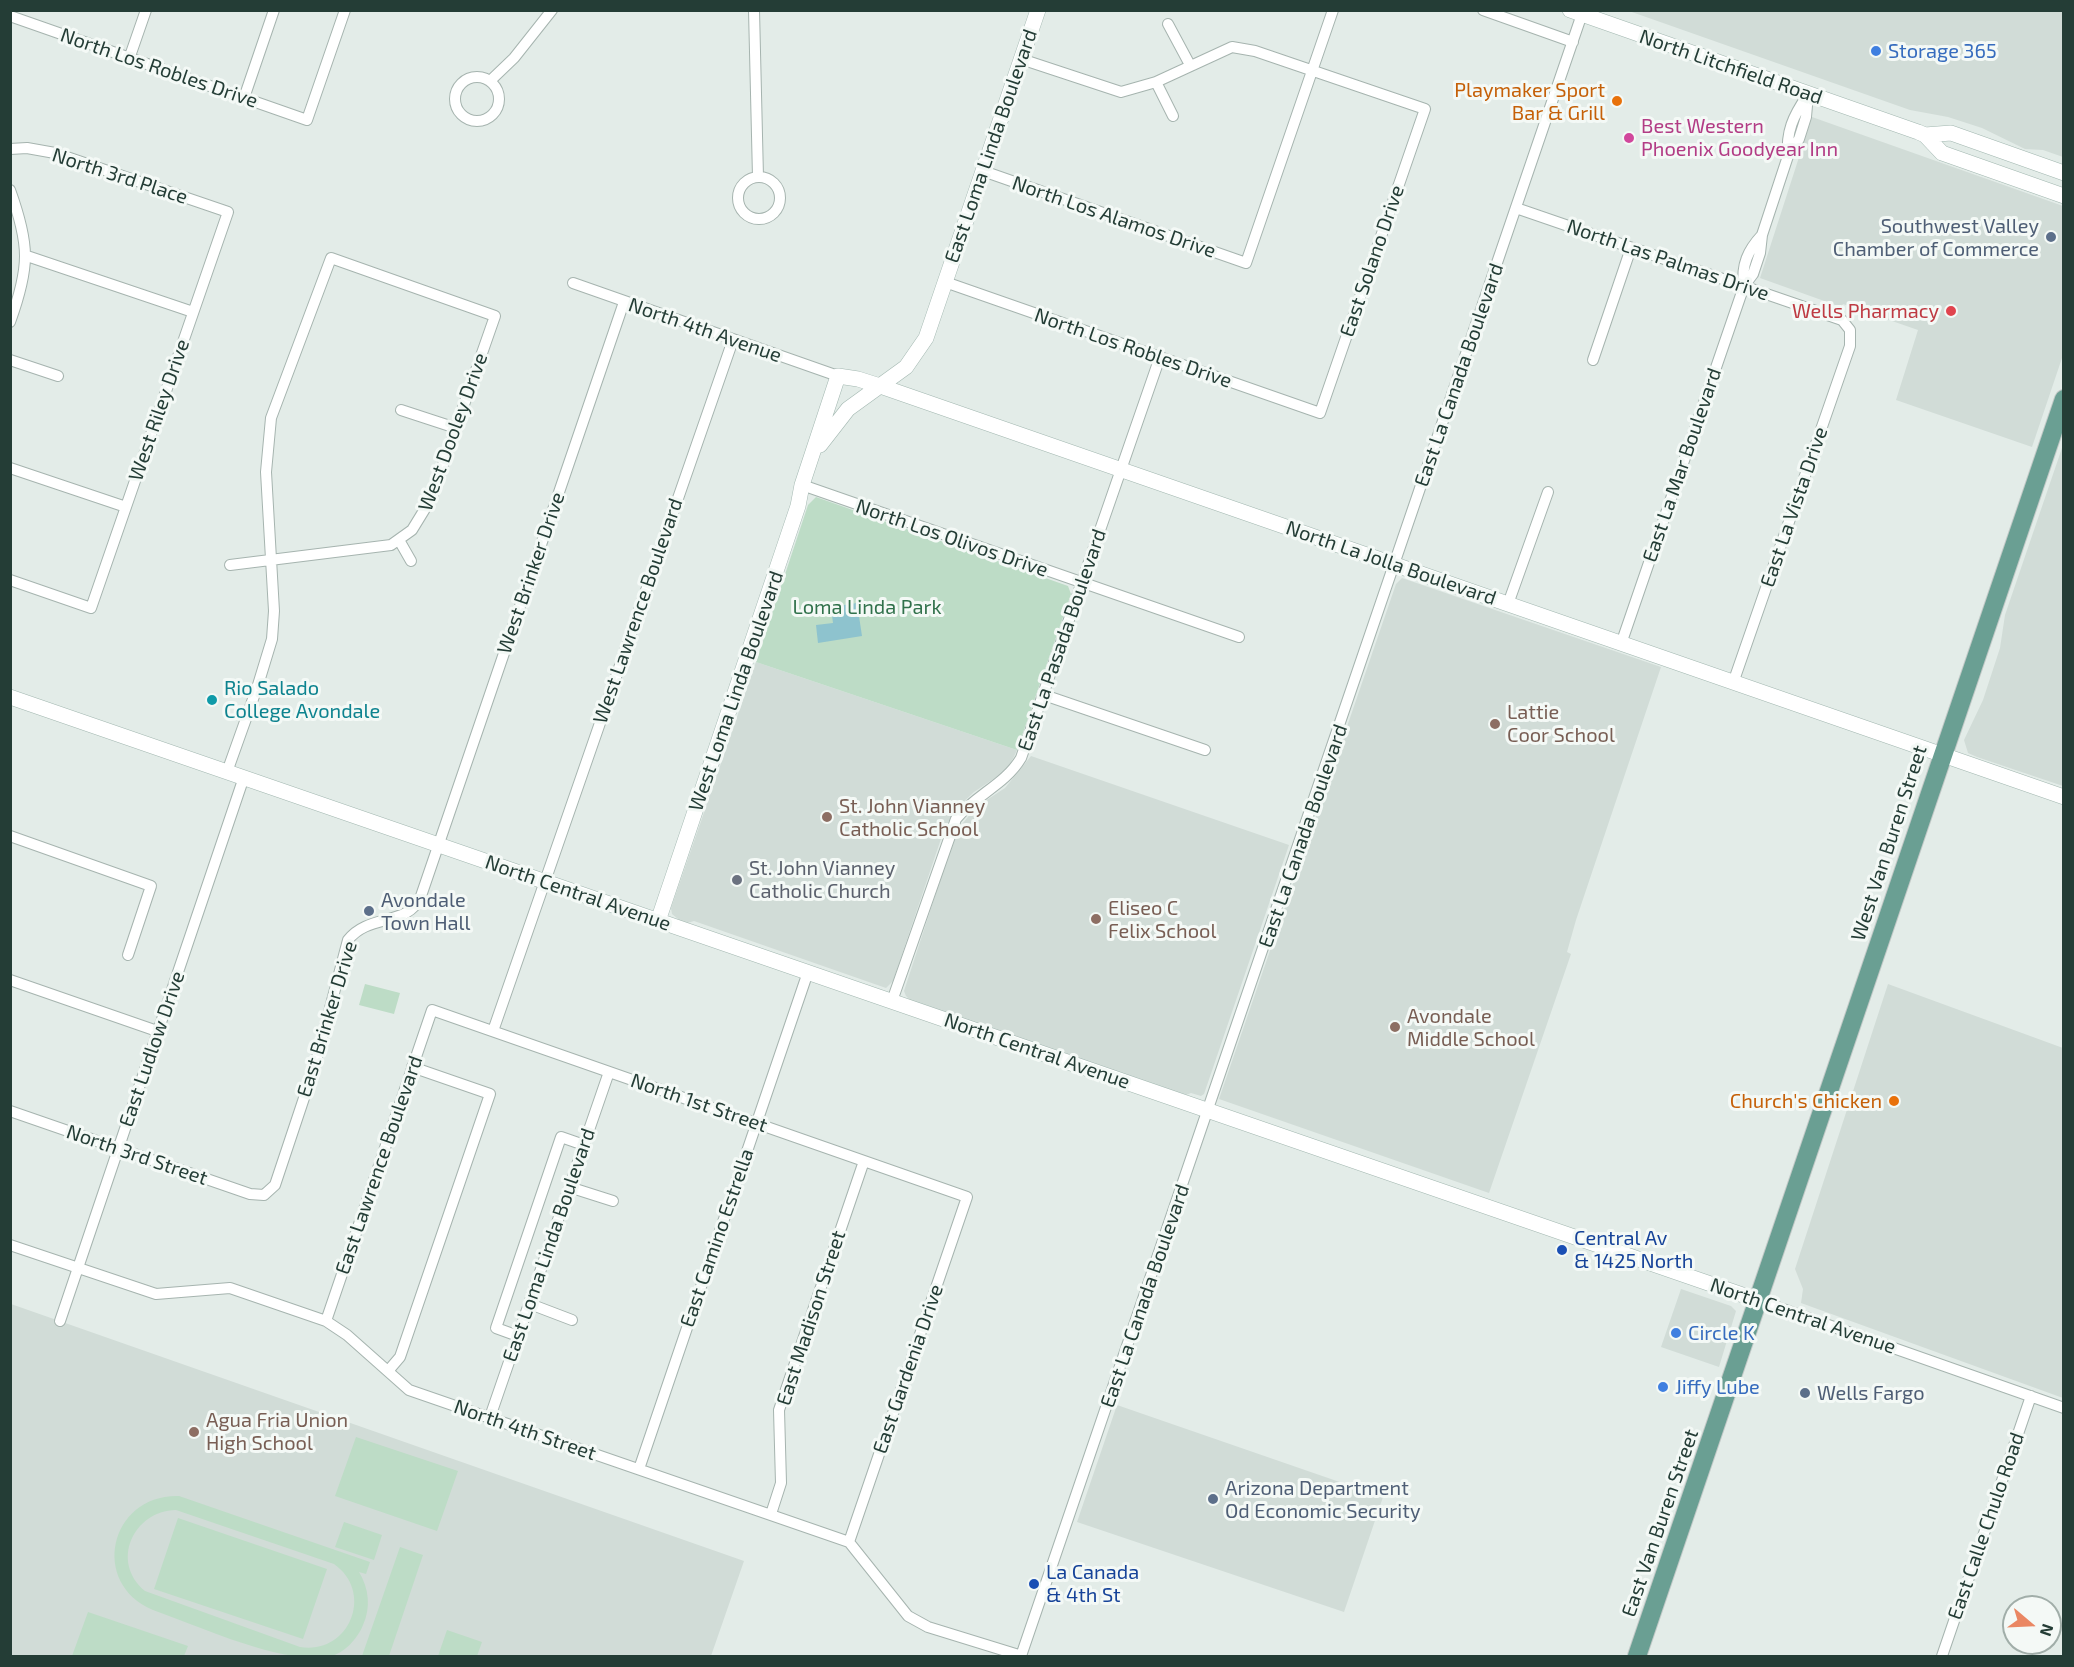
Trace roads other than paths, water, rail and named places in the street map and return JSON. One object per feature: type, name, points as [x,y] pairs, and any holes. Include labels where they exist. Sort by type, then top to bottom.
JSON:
[{"type":"main road","name":"West Van Buren Street","points":[[1760,1301],[1942,755],[2064,399]]},
{"type":"main road","name":"East Van Buren Street","points":[[1637,1656],[1760,1301]]},
{"type":"street","points":[[129,59],[146,10]]},
{"type":"street","points":[[244,98],[274,10]]},
{"type":"street","name":"North Los Robles Drive","points":[[17,15],[129,59],[307,120],[345,10]]},
{"type":"street","points":[[490,81],[514,58],[552,10]]},
{"type":"street","points":[[754,10],[758,177]]},
{"type":"street","name":"East Loma Linda Boulevard","points":[[945,282],[1038,10]]},
{"type":"street","points":[[1021,59],[1121,92],[1137,90],[1232,47],[1255,51],[1312,71],[1333,10]]},
{"type":"street","points":[[1484,10],[1573,42]]},
{"type":"street","name":"East La Canada Boulevard","points":[[1022,1656],[1573,42],[1576,13]]},
{"type":"street","name":"North Litchfield Road","points":[[1576,13],[1925,135],[1951,133],[2064,173]]},
{"type":"street","points":[[1168,24],[1190,65]]},
{"type":"street","name":"East Solano Drive","points":[[1312,71],[1425,109],[1320,413]]},
{"type":"street","name":"North Los Alamos Drive","points":[[983,171],[1246,263],[1312,71]]},
{"type":"street","points":[[477,77],[490,81],[499,99],[495,111],[484,120],[465,117],[456,101],[459,87],[477,77]]},
{"type":"street","points":[[1156,82],[1173,116]]},
{"type":"street","name":"East La Mar Boulevard","points":[[1621,644],[1744,286],[1753,274],[1760,253],[1762,235],[1788,156],[1799,139],[1806,117],[1808,94]]},
{"type":"street","name":"North Litchfield Road","points":[[1925,135],[1942,153],[2064,196]]},
{"type":"street","name":"North 3rd Place","points":[[10,149],[27,148],[55,153],[228,212]]},
{"type":"street","points":[[10,190],[27,256],[10,322]]},
{"type":"street","name":"North Las Palmas Drive","points":[[1516,208],[1842,320],[1850,330]]},
{"type":"street","name":"West Riley Drive","points":[[10,580],[90,608],[228,212]]},
{"type":"street","points":[[1593,360],[1631,248]]},
{"type":"street","points":[[27,256],[193,312]]},
{"type":"street","name":"West Dooley Drive","points":[[271,561],[266,472],[271,418],[331,258],[495,316],[426,511],[412,530],[399,540]]},
{"type":"street","name":"North Los Robles Drive","points":[[945,282],[1320,413]]},
{"type":"street","name":"West Loma Linda Boulevard","points":[[810,460],[841,416],[906,366],[921,346],[945,282]]},
{"type":"street","name":"North 4th Avenue","points":[[573,283],[838,376]]},
{"type":"street","name":"West Brinker Drive","points":[[439,845],[624,302]]},
{"type":"street","name":"East La Vista Drive","points":[[1733,683],[1850,346],[1850,330]]},
{"type":"street","name":"West Lawrence Boulevard","points":[[544,882],[733,340]]},
{"type":"street","name":"East La Pasada Boulevard","points":[[892,1001],[957,819],[966,807],[1016,768],[1044,695],[1160,357]]},
{"type":"street","points":[[10,360],[58,376]]},
{"type":"street","name":"West Loma Linda Boulevard","points":[[658,921],[798,506],[802,485],[838,376]]},
{"type":"street","name":"North La Jolla Boulevard","points":[[838,376],[880,386],[2064,797]]},
{"type":"street","points":[[401,410],[456,429]]},
{"type":"street","points":[[10,468],[126,507]]},
{"type":"street","name":"North Los Olivos Drive","points":[[802,485],[1239,637]]},
{"type":"street","points":[[1508,604],[1548,492]]},
{"type":"street","points":[[230,565],[381,547],[399,540],[411,561]]},
{"type":"street","points":[[227,772],[272,639],[274,611],[271,561]]},
{"type":"street","points":[[1044,695],[1205,750]]},
{"type":"street","name":"North Central Avenue","points":[[10,697],[2064,1408]]},
{"type":"street","name":"East Ludlow Drive","points":[[60,1321],[244,777]]},
{"type":"street","points":[[10,836],[151,886],[128,955]]},
{"type":"street","name":"East Brinker Drive","points":[[264,1195],[274,1185],[315,1065],[348,940],[361,927],[400,916],[413,908],[421,896],[439,845]]},
{"type":"street","points":[[493,1031],[544,882]]},
{"type":"street","name":"East Camino Estrella","points":[[639,1469],[808,972]]},
{"type":"street","points":[[10,980],[157,1031]]},
{"type":"street","name":"North 1st Street","points":[[432,1010],[967,1197]]},
{"type":"street","name":"East Lawrence Boulevard","points":[[326,1321],[432,1010]]},
{"type":"street","points":[[388,1371],[400,1357],[490,1094],[412,1067]]},
{"type":"street","name":"East Loma Linda Boulevard","points":[[490,1417],[609,1072]]},
{"type":"street","name":"North 3rd Street","points":[[10,1111],[250,1194],[264,1195]]},
{"type":"street","points":[[518,1336],[496,1328],[561,1137],[584,1145]]},
{"type":"street","name":"East Madison Street","points":[[771,1514],[781,1483],[779,1410],[864,1161]]},
{"type":"street","points":[[569,1187],[613,1201]]},
{"type":"street","name":"East Gardenia Drive","points":[[849,1542],[967,1197]]},
{"type":"street","name":"North 4th Street","points":[[10,1245],[156,1294],[230,1288],[326,1321],[409,1390],[849,1542]]},
{"type":"street","points":[[530,1304],[572,1320]]},
{"type":"street","name":"East Calle Chulo Road","points":[[1942,1656],[2031,1396]]},
{"type":"street","points":[[849,1542],[908,1617],[928,1627],[1022,1656]]},
{"type":"water","points":[[857,603],[862,636],[818,643],[816,625],[833,623],[831,607]]},
{"type":"place","name":"Storage 365","points":[[1876,51]]},
{"type":"place","name":"Playmaker Sport Bar & Grill","points":[[1617,101]]},
{"type":"place","name":"Best Western Phoenix Goodyear Inn","points":[[1629,138]]},
{"type":"place","name":"Southwest Valley Chamber of Commerce","points":[[2051,237]]},
{"type":"place","name":"Wells Pharmacy","points":[[1951,311]]},
{"type":"place","name":"Rio Salado College Avondale","points":[[212,700]]},
{"type":"place","name":"Lattie Coor School","points":[[1495,724]]},
{"type":"place","name":"St. John Vianney Catholic School","points":[[827,817]]},
{"type":"place","name":"St. John Vianney Catholic Church","points":[[737,880]]},
{"type":"place","name":"Avondale Town Hall","points":[[369,911]]},
{"type":"place","name":"Eliseo C Felix School","points":[[1096,919]]},
{"type":"place","name":"Avondale Middle School","points":[[1395,1027]]},
{"type":"place","name":"Church's Chicken","points":[[1894,1101]]},
{"type":"place","name":"Central Av & 1425 North","points":[[1562,1250]]},
{"type":"place","name":"Circle K","points":[[1676,1333]]},
{"type":"place","name":"Jiffy Lube","points":[[1663,1387]]},
{"type":"place","name":"Wells Fargo","points":[[1805,1393]]},
{"type":"place","name":"Agua Fria Union High School","points":[[194,1432]]},
{"type":"place","name":"Arizona Department Od Economic Security","points":[[1213,1499]]},
{"type":"place","name":"La Canada & 4th St","points":[[1034,1584]]},
{"type":"park label","name":"Loma Linda Park","points":[[867,607]]}]
